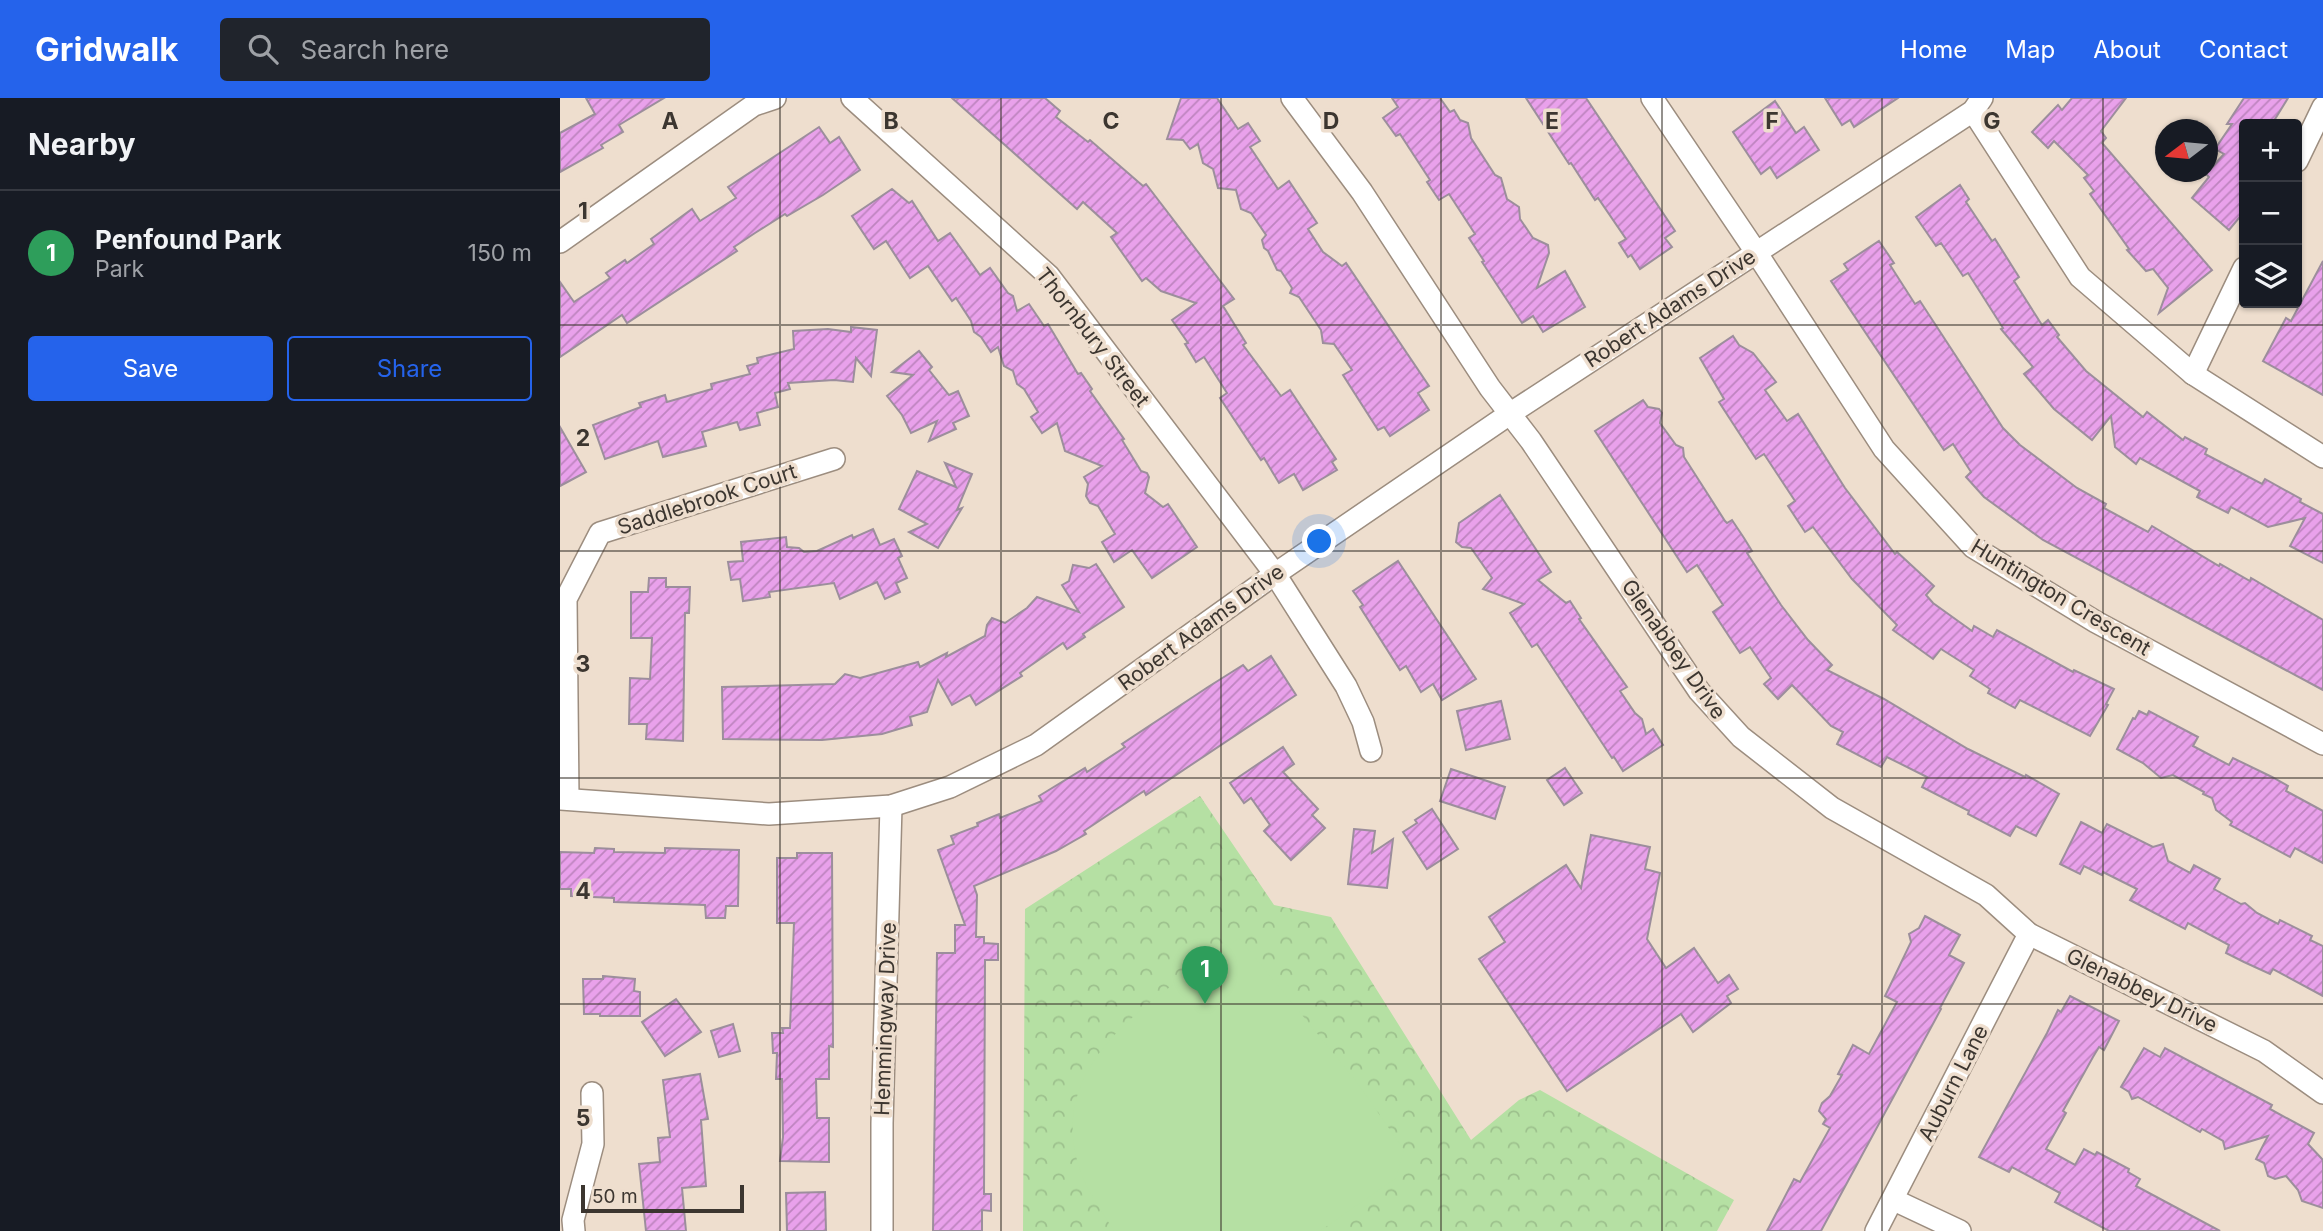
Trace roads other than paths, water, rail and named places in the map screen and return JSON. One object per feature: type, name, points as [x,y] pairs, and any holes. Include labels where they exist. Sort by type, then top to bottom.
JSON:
[{"type":"street","points":[[560,242],[754,105],[775,98]]},
{"type":"street","name":"Thornbury Street","points":[[852,98],[1049,276],[1275,574],[1346,686],[1363,722],[1371,751]]},
{"type":"street","name":"Glenabbey Drive","points":[[1292,98],[1362,192],[1490,388],[1556,477],[1699,691],[1725,723],[1832,808],[1986,895],[2029,934],[2264,1051],[2323,1093]]},
{"type":"street","name":"Huntington Crescent","points":[[1652,98],[1756,251],[1884,449],[1973,547],[2096,622],[2323,744]]},
{"type":"street","points":[[1978,105],[2080,277],[2193,374],[2323,457]]},
{"type":"street","name":"Robert Adams Drive","points":[[564,799],[769,814],[891,806],[950,788],[1036,745],[1275,574],[1511,413],[1978,105]]},
{"type":"street","points":[[2302,151],[2323,107]]},
{"type":"street","points":[[2193,374],[2239,278]]},
{"type":"street","name":"Saddlebrook Court","points":[[564,799],[566,598],[600,533],[834,459]]},
{"type":"street","name":"Hemmingway Drive","points":[[882,1231],[891,806]]},
{"type":"street","name":"Auburn Lane","points":[[1876,1231],[2029,934]]},
{"type":"street","points":[[574,1231],[573,1220],[593,1144],[592,1093]]},
{"type":"street","points":[[1894,1200],[1960,1231]]},
{"type":"place","name":"Penfound Park","points":[[1205,1004]]}]
